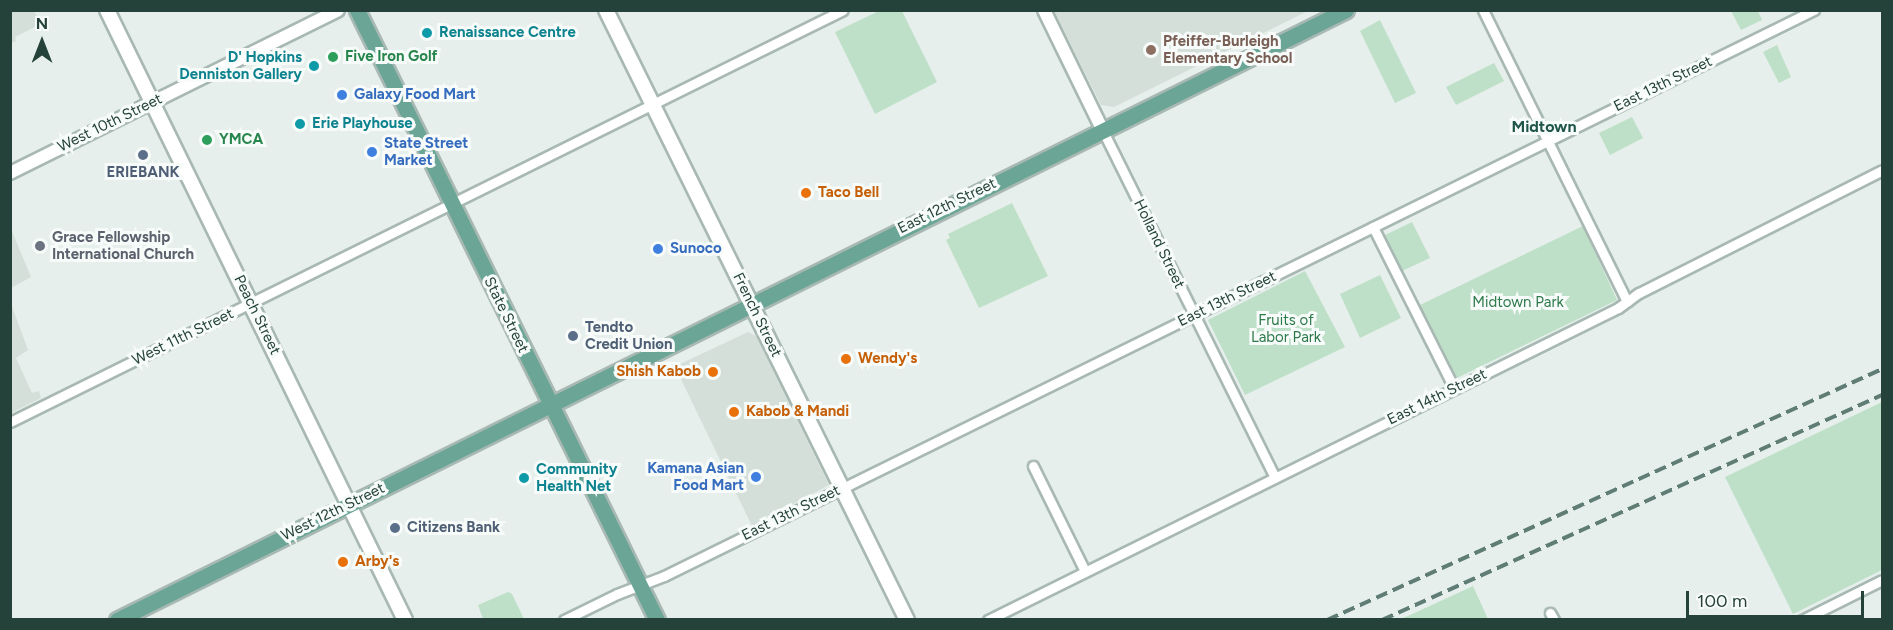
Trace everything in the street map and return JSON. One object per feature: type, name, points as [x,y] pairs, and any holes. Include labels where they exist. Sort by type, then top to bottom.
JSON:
[{"type":"main road","name":"Peach Street","points":[[107,10],[405,620]]},
{"type":"main road","name":"State Street","points":[[357,10],[657,620]]},
{"type":"main road","name":"French Street","points":[[606,10],[907,620]]},
{"type":"main road","name":"East 12th Street","points":[[550,404],[1346,10]]},
{"type":"main road","name":"West 12th Street","points":[[117,620],[550,404]]},
{"type":"street","name":"West 10th Street","points":[[10,173],[338,10]]},
{"type":"street","name":"West 11th Street","points":[[10,422],[843,10]]},
{"type":"street","name":"Holland Street","points":[[1044,10],[1275,477]]},
{"type":"street","points":[[1483,10],[1627,301]]},
{"type":"street","name":"East 13th Street","points":[[564,620],[664,576],[1814,10]]},
{"type":"street","name":"East 14th Street","points":[[988,620],[1627,301],[1882,170]]},
{"type":"street","points":[[1373,227],[1454,388]]},
{"type":"street","points":[[1034,466],[1085,571]]},
{"type":"street","points":[[1802,620],[1882,580]]},
{"type":"shaded area","points":[[11,10],[34,11],[41,24],[15,37],[16,41],[11,43]]},
{"type":"shaded area","name":"Pfeiffer-Burleigh Elementary School","points":[[1054,11],[1308,11],[1114,107],[1101,105]]},
{"type":"shaded area","points":[[11,229],[31,277],[10,288]]},
{"type":"shaded area","points":[[10,301],[28,350],[16,358],[32,393],[39,391],[41,398],[11,413]]},
{"type":"shaded area","points":[[748,332],[756,336],[829,485],[752,526],[676,369],[678,365]]},
{"type":"green space","points":[[879,11],[902,11],[937,82],[875,114],[835,32]]},
{"type":"green space","points":[[1731,11],[1758,11],[1762,20],[1741,30]]},
{"type":"green space","points":[[1380,20],[1416,93],[1395,103],[1360,31]]},
{"type":"green space","points":[[1777,45],[1791,77],[1779,83],[1763,52]]},
{"type":"green space","points":[[1494,63],[1504,81],[1456,105],[1446,87]]},
{"type":"green space","points":[[1632,117],[1643,138],[1610,155],[1599,133]]},
{"type":"green space","points":[[1012,203],[1048,276],[979,308],[946,240],[950,238],[948,234]]},
{"type":"green space","points":[[1412,222],[1430,258],[1402,271],[1385,235]]},
{"type":"green space","name":"Midtown Park","points":[[1583,226],[1617,300],[1457,378],[1420,305]]},
{"type":"green space","name":"Fruits of Labor Park","points":[[1305,271],[1345,347],[1245,395],[1208,320]]},
{"type":"green space","points":[[1380,275],[1401,318],[1360,338],[1340,294]]},
{"type":"green space","points":[[1882,402],[1882,570],[1793,614],[1725,477]]},
{"type":"green space","points":[[1473,586],[1488,619],[1400,619],[1408,616]]},
{"type":"green space","points":[[508,592],[512,594],[524,619],[483,619],[478,605]]},
{"type":"railway","points":[[1327,620],[1882,369]]},
{"type":"railway","points":[[1382,620],[1882,395]]},
{"type":"place","name":"Renaissance Centre","points":[[427,33]]},
{"type":"place","name":"Pfeiffer-Burleigh Elementary School","points":[[1151,50]]},
{"type":"place","name":"Five Iron Golf","points":[[333,57]]},
{"type":"place","name":"D' Hopkins Denniston Gallery","points":[[314,66]]},
{"type":"place","name":"Galaxy Food Mart","points":[[342,95]]},
{"type":"place","name":"Erie Playhouse","points":[[300,124]]},
{"type":"place","name":"YMCA","points":[[207,140]]},
{"type":"place","name":"State Street Market","points":[[372,152]]},
{"type":"place","name":"ERIEBANK","points":[[143,155]]},
{"type":"place","name":"Taco Bell","points":[[806,193]]},
{"type":"place","name":"Grace Fellowship International Church","points":[[40,246]]},
{"type":"place","name":"Sunoco","points":[[658,249]]},
{"type":"place","name":"Tendto Credit Union","points":[[573,336]]},
{"type":"place","name":"Wendy's","points":[[846,359]]},
{"type":"place","name":"Shish Kabob","points":[[713,372]]},
{"type":"place","name":"Kabob & Mandi","points":[[734,412]]},
{"type":"place","name":"Kamana Asian Food Mart","points":[[756,477]]},
{"type":"place","name":"Community Health Net","points":[[524,478]]},
{"type":"place","name":"Citizens Bank","points":[[395,528]]},
{"type":"place","name":"Arby's","points":[[343,562]]},
{"type":"district","name":"Midtown","points":[[1544,127]]}]
